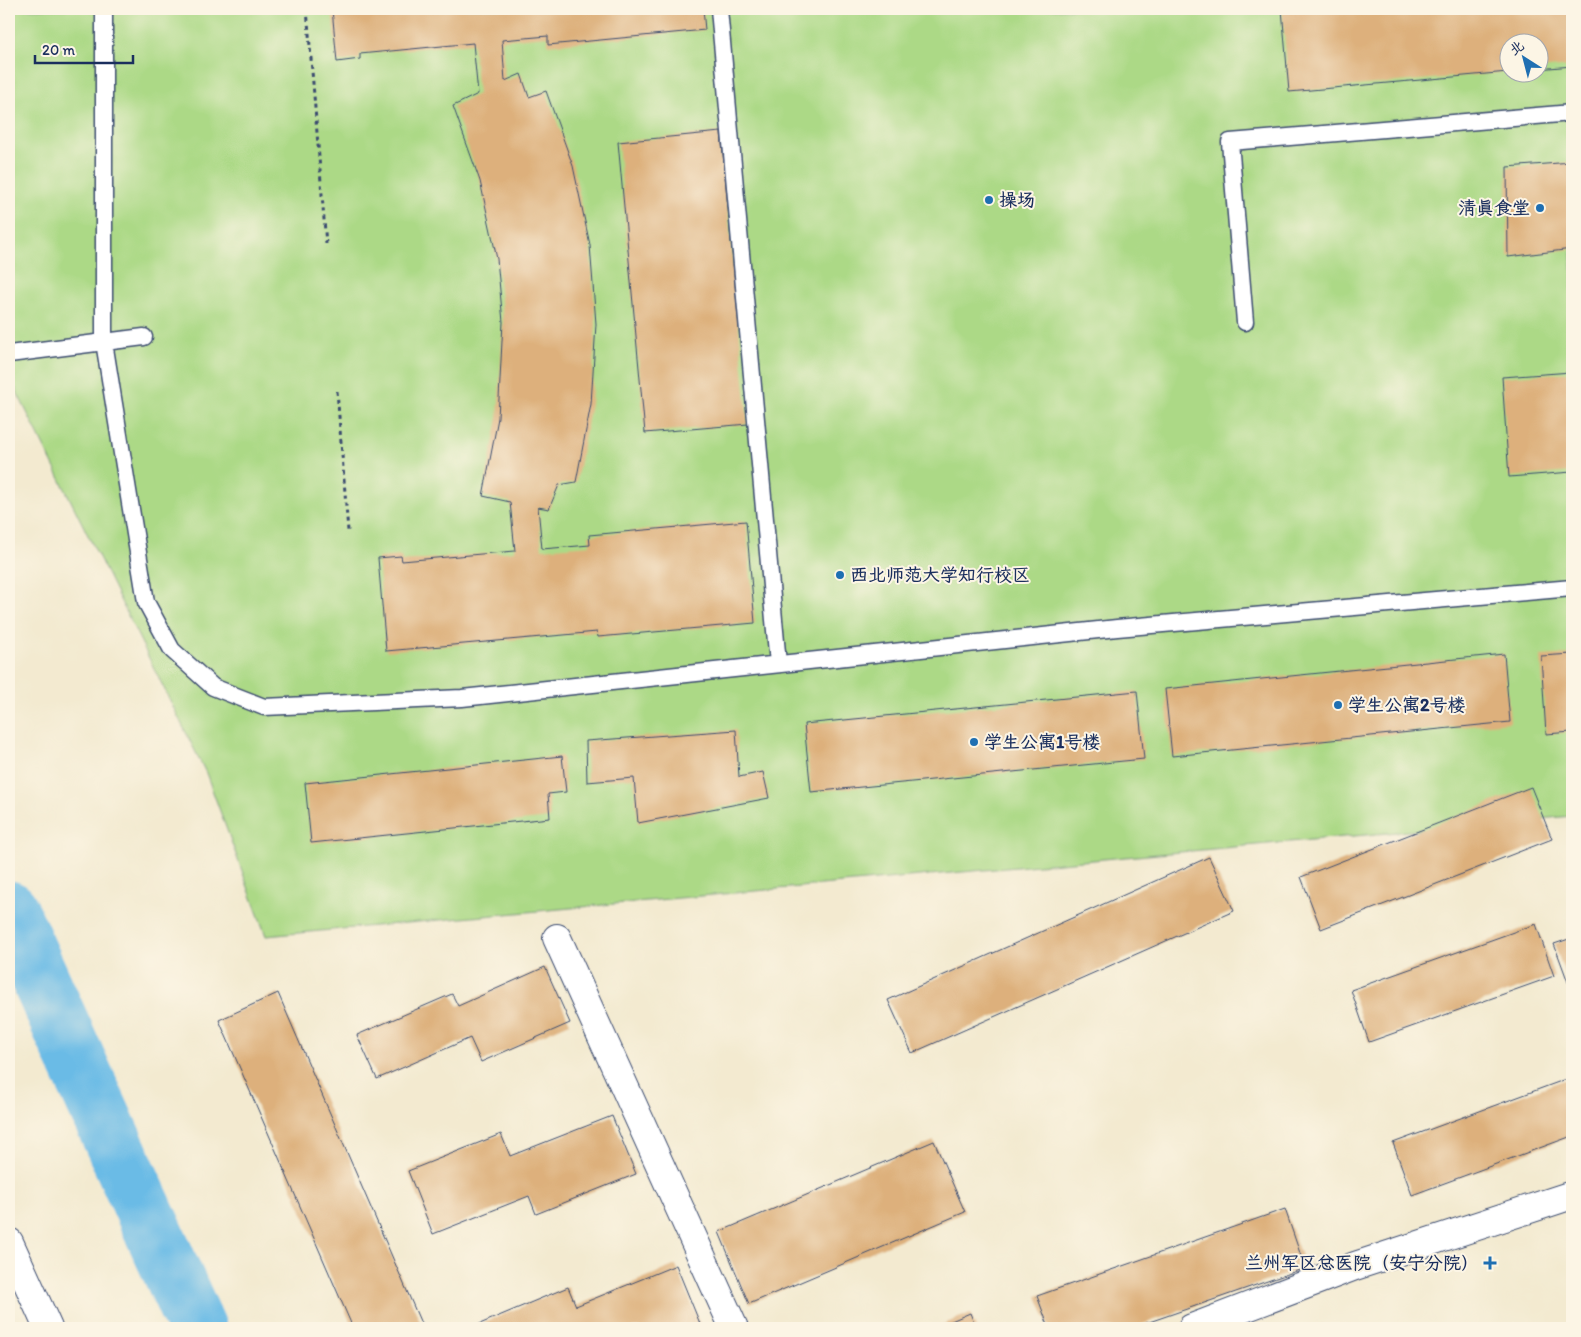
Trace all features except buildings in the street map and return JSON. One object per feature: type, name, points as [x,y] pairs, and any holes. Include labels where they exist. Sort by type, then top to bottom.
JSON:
[{"type":"street","points":[[557,938],[734,1328]]},
{"type":"street","points":[[1192,1328],[1355,1266],[1572,1194]]},
{"type":"street","points":[[9,1242],[48,1328]]},
{"type":"lane","points":[[104,9],[104,342],[146,602],[172,650],[213,687],[264,708],[462,698],[1117,628],[1572,588]]},
{"type":"lane","points":[[719,9],[778,664]]},
{"type":"lane","points":[[1245,322],[1230,142],[1572,113]]},
{"type":"lane","points":[[9,354],[144,337]]},
{"type":"path","points":[[308,9],[326,244]]},
{"type":"path","points":[[338,391],[348,531]]},
{"type":"green space","name":"西北师范大学知行校区","points":[[9,9],[1572,9],[1572,816],[266,936],[206,773],[9,376]]},
{"type":"waterway","points":[[9,910],[197,1328]]},
{"type":"place","name":"操场","points":[[989,200]]},
{"type":"place","name":"清真食堂","points":[[1540,208]]},
{"type":"place","name":"西北师范大学知行校区","points":[[840,575]]},
{"type":"place","name":"学生公寓2号楼","points":[[1338,705]]},
{"type":"place","name":"学生公寓1号楼","points":[[974,742]]},
{"type":"place","name":"兰州军区总医院（安宁分院）","points":[[1490,1263]]}]
